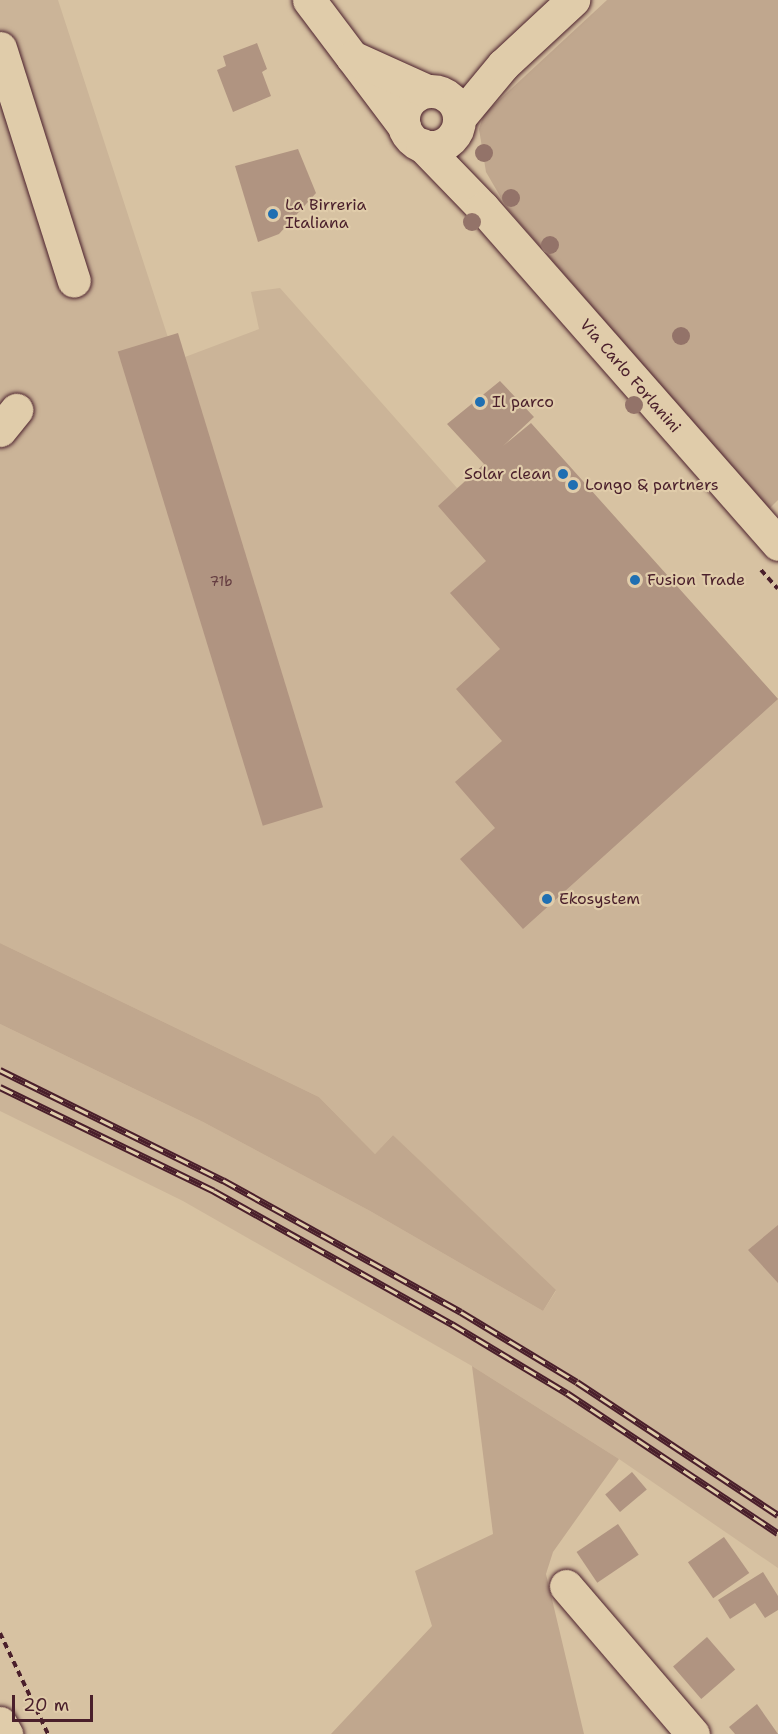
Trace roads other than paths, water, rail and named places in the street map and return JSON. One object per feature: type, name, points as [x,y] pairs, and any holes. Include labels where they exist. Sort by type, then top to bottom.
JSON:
[{"type":"main road","name":"Via Carlo Forlanini","points":[[309,0],[413,136],[483,208],[778,544]]},
{"type":"main road","points":[[503,65],[479,78],[411,100],[413,136],[440,146],[503,65],[573,0]]},
{"type":"main road","points":[[0,48],[74,281]]},
{"type":"main road","name":"Via Carlo Forlanini","points":[[352,57],[432,92]]},
{"type":"main road","points":[[432,92],[453,101],[459,123]]},
{"type":"main road","name":"Via Carlo Forlanini","points":[[459,123],[458,144],[467,177],[483,208]]},
{"type":"main road","points":[[566,1586],[693,1734]]},
{"type":"main road","points":[[0,1723],[6,1734]]},
{"type":"railway","points":[[0,1070],[223,1180],[461,1312],[577,1382],[778,1515]]},
{"type":"railway","points":[[0,1087],[214,1191],[452,1324],[567,1393],[778,1533]]},
{"type":"place","name":"La Birreria Italiana","points":[[273,214]]},
{"type":"place","name":"Il parco","points":[[480,402]]},
{"type":"place","name":"Solar clean","points":[[563,474]]},
{"type":"place","name":"Longo & partners","points":[[573,485]]},
{"type":"place","name":"Fusion Trade","points":[[635,580]]},
{"type":"place","name":"Ekosystem","points":[[547,899]]}]
